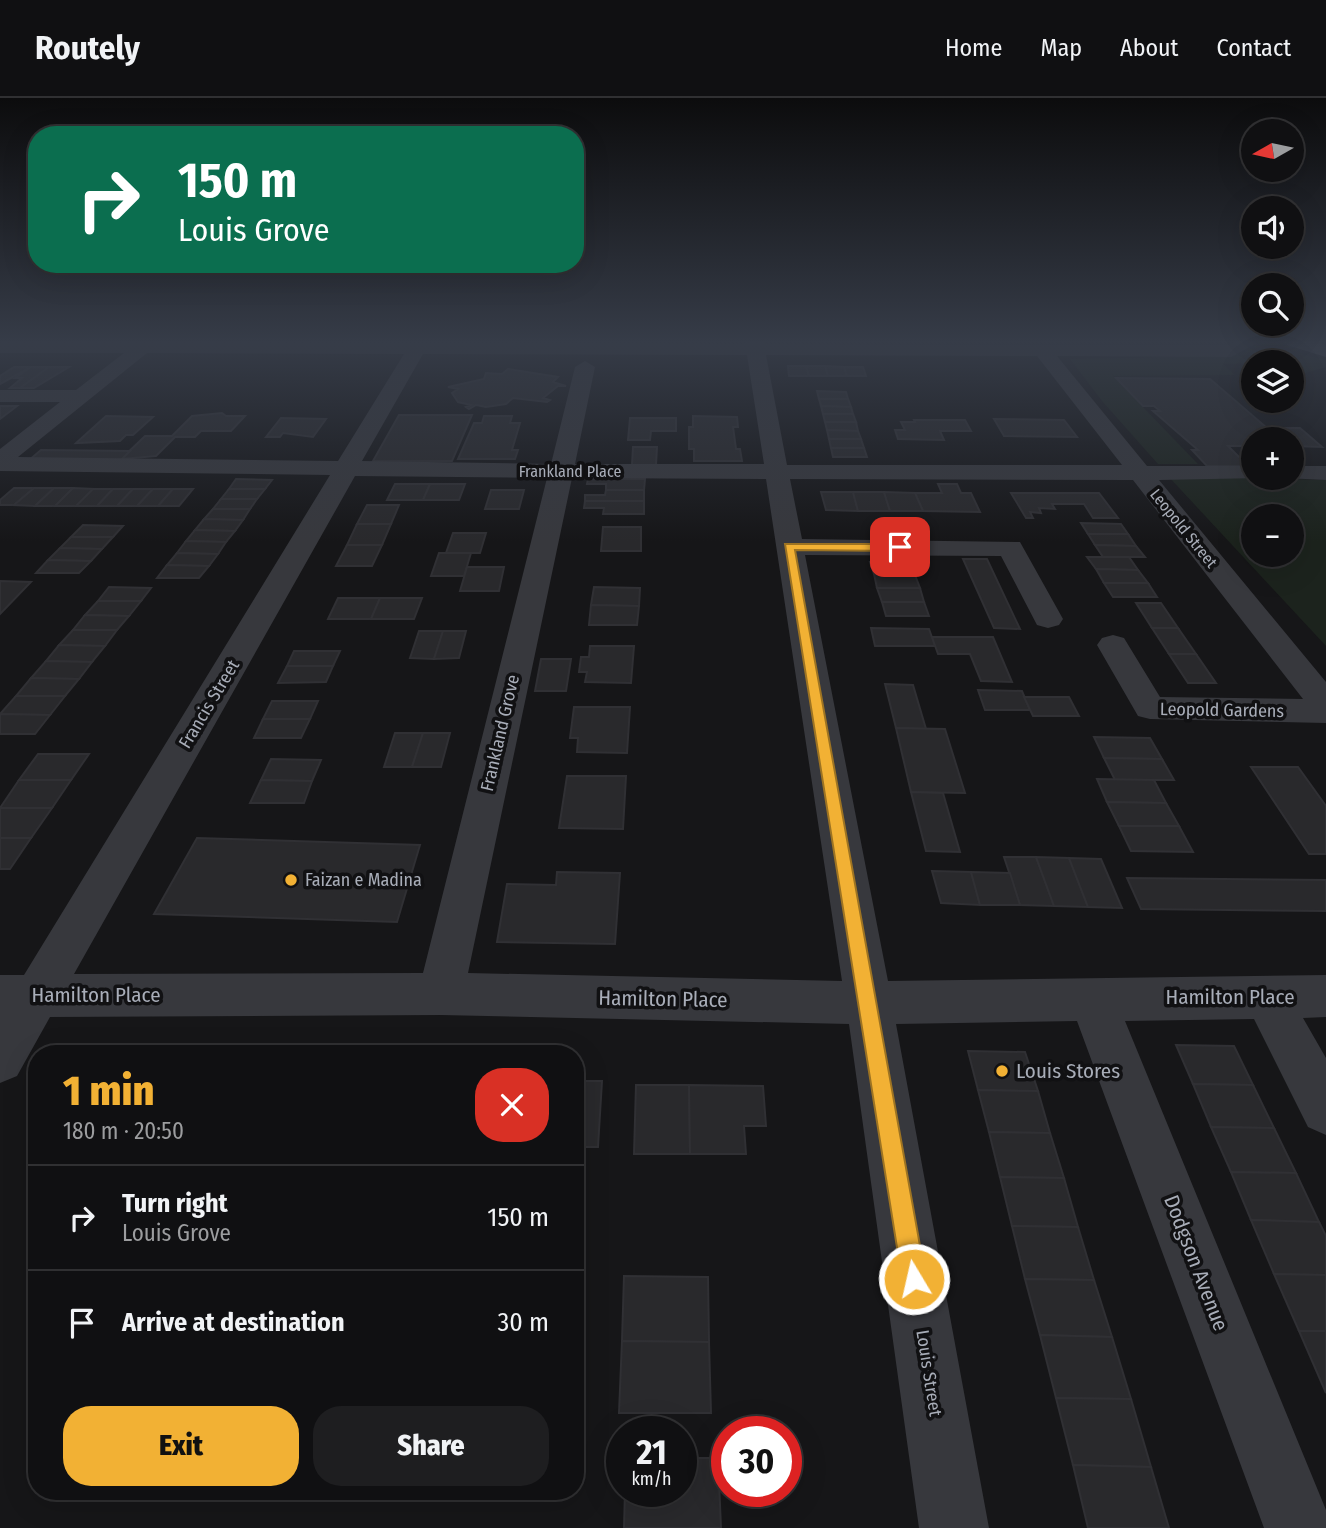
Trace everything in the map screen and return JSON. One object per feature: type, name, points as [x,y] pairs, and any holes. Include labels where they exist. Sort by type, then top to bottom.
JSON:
[{"type":"street","points":[[0,462],[66,408]]},
{"type":"street","name":"Francis Street","points":[[0,1059],[19,996],[347,470],[383,408]]},
{"type":"street","name":"Frankland Grove","points":[[441,994],[575,408]]},
{"type":"street","name":"Louis Street","points":[[765,408],[869,1003],[954,1528]]},
{"type":"street","name":"Leopold Street","points":[[1088,408],[1326,705]]},
{"type":"street","points":[[0,433],[34,433]]},
{"type":"street","name":"Frankland Place","points":[[0,462],[347,470],[1241,473]]},
{"type":"street","points":[[1304,473],[1326,473]]},
{"type":"street","points":[[789,547],[1010,548],[1048,619]]},
{"type":"street","name":"Leopold Gardens","points":[[1113,645],[1150,708],[1326,711]]},
{"type":"street","name":"Hamilton Place","points":[[19,996],[441,994],[869,1003],[1326,996]]},
{"type":"street","points":[[1267,997],[1326,1109]]},
{"type":"street","name":"Dodgson Avenue","points":[[1092,998],[1299,1528]]},
{"type":"shaded area","points":[[1108,408],[1144,408],[1198,464],[1158,464]]},
{"type":"shaded area","points":[[1168,476],[1241,478],[1241,490],[1304,490],[1304,479],[1326,480],[1326,646],[1253,567],[1304,567],[1304,504],[1241,504],[1241,555]]},
{"type":"building","points":[[0,408],[15,408],[0,419]]},
{"type":"building","points":[[821,408],[851,408],[853,414],[823,414]]},
{"type":"building","points":[[1156,408],[1241,408],[1241,413],[1250,413],[1266,427],[1241,427],[1241,446],[1228,446],[1241,459],[1241,466],[1207,466],[1192,450],[1198,450],[1153,411],[1160,411]]},
{"type":"building","points":[[222,413],[226,416],[245,416],[231,431],[201,431],[195,437],[175,437],[156,456],[121,459],[145,436],[172,436],[192,416]]},
{"type":"building","points":[[823,414],[853,414],[856,422],[825,422]]},
{"type":"building","points":[[399,415],[472,415],[452,461],[373,461]]},
{"type":"building","points":[[106,416],[153,417],[133,435],[126,435],[120,441],[76,443]]},
{"type":"building","points":[[484,416],[512,416],[510,423],[520,423],[512,450],[518,450],[515,459],[458,459],[474,423],[482,423]]},
{"type":"building","points":[[693,416],[737,417],[738,427],[733,427],[736,449],[740,449],[742,461],[694,461],[694,449],[689,449],[689,427],[693,427]]},
{"type":"building","points":[[281,418],[326,419],[313,437],[283,433],[280,437],[266,437]]},
{"type":"building","points":[[630,418],[676,418],[676,431],[651,431],[650,440],[628,440]]},
{"type":"building","points":[[994,419],[1064,420],[1077,437],[1004,436]]},
{"type":"building","points":[[914,420],[965,420],[971,431],[940,431],[944,440],[898,439],[895,430],[905,430],[901,422],[915,422]]},
{"type":"building","points":[[825,422],[856,422],[858,431],[827,430]]},
{"type":"building","points":[[827,430],[858,431],[861,439],[829,439]]},
{"type":"building","points":[[1304,431],[1322,447],[1304,446]]},
{"type":"building","points":[[829,439],[861,439],[864,448],[831,448]]},
{"type":"building","points":[[633,447],[657,447],[656,465],[632,465]]},
{"type":"building","points":[[831,448],[864,448],[867,457],[833,457]]},
{"type":"building","points":[[41,450],[130,451],[119,462],[28,461]]},
{"type":"building","points":[[236,479],[272,480],[265,489],[229,489]]},
{"type":"building","points":[[588,479],[645,479],[644,490],[606,490],[606,484],[587,484]]},
{"type":"building","points":[[395,484],[430,484],[423,500],[387,500]]},
{"type":"building","points":[[430,484],[465,484],[459,500],[423,500]]},
{"type":"building","points":[[938,484],[957,484],[961,493],[971,493],[980,512],[923,511],[915,493],[942,493]]},
{"type":"building","points":[[14,488],[34,488],[14,505],[0,505],[0,500]]},
{"type":"building","points":[[34,488],[54,488],[35,506],[14,505]]},
{"type":"building","points":[[54,488],[73,488],[55,506],[35,506]]},
{"type":"building","points":[[73,488],[93,489],[76,506],[55,506]]},
{"type":"building","points":[[93,489],[113,489],[97,506],[76,506]]},
{"type":"building","points":[[113,489],[133,489],[117,506],[97,506]]},
{"type":"building","points":[[133,489],[153,489],[137,506],[117,506]]},
{"type":"building","points":[[153,489],[173,489],[158,506],[137,506]]},
{"type":"building","points":[[173,489],[193,489],[179,506],[158,506]]},
{"type":"building","points":[[229,489],[265,489],[257,499],[221,499]]},
{"type":"building","points":[[491,490],[524,490],[519,509],[485,509]]},
{"type":"building","points":[[606,490],[644,490],[644,501],[585,501],[585,495],[605,495]]},
{"type":"building","points":[[821,492],[853,492],[858,511],[826,510]]},
{"type":"building","points":[[853,492],[884,492],[890,511],[858,511]]},
{"type":"building","points":[[884,492],[915,493],[923,511],[890,511]]},
{"type":"building","points":[[1011,493],[1099,493],[1118,518],[1093,518],[1084,504],[1052,504],[1055,509],[1039,508],[1041,513],[1030,512],[1033,518],[1026,518]]},
{"type":"building","points":[[221,499],[257,499],[250,509],[213,509]]},
{"type":"building","points":[[585,501],[644,501],[644,514],[603,514],[604,508],[584,508]]},
{"type":"building","points":[[367,505],[399,505],[391,524],[357,524]]},
{"type":"building","points":[[213,509],[250,509],[243,520],[204,519]]},
{"type":"building","points":[[204,519],[243,520],[235,531],[195,530]]},
{"type":"building","points":[[1081,523],[1121,524],[1128,534],[1088,534]]},
{"type":"building","points":[[357,524],[391,524],[382,545],[347,545]]},
{"type":"building","points":[[83,525],[123,526],[113,537],[71,537]]},
{"type":"building","points":[[603,527],[641,527],[641,551],[601,551]]},
{"type":"building","points":[[195,530],[235,531],[226,542],[186,541]]},
{"type":"building","points":[[453,533],[486,533],[480,553],[446,553]]},
{"type":"building","points":[[1088,534],[1128,534],[1136,546],[1095,545]]},
{"type":"building","points":[[71,537],[113,537],[102,549],[60,548]]},
{"type":"building","points":[[186,541],[226,542],[218,554],[177,553]]},
{"type":"building","points":[[347,545],[382,545],[372,566],[336,566]]},
{"type":"building","points":[[1095,545],[1136,546],[1145,557],[1103,557]]},
{"type":"building","points":[[60,548],[102,549],[91,561],[48,560]]},
{"type":"building","points":[[177,553],[218,554],[209,566],[167,565]]},
{"type":"building","points":[[439,553],[471,553],[464,576],[431,576]]},
{"type":"building","points":[[1087,557],[1129,557],[1138,570],[1096,569]]},
{"type":"building","points":[[963,559],[987,559],[1020,629],[994,628]]},
{"type":"building","points":[[48,560],[91,561],[79,573],[36,573]]},
{"type":"building","points":[[870,562],[910,562],[915,575],[874,574]]},
{"type":"building","points":[[167,565],[209,566],[199,578],[157,578]]},
{"type":"building","points":[[467,567],[504,567],[499,591],[460,591]]},
{"type":"building","points":[[1096,569],[1138,570],[1148,583],[1104,583]]},
{"type":"building","points":[[874,574],[915,575],[920,588],[877,588]]},
{"type":"building","points":[[0,581],[31,582],[0,614]]},
{"type":"building","points":[[1104,583],[1148,583],[1157,597],[1113,597]]},
{"type":"building","points":[[109,587],[151,588],[141,601],[98,601]]},
{"type":"building","points":[[594,587],[640,588],[639,606],[591,605]]},
{"type":"building","points":[[877,588],[920,588],[924,602],[882,602]]},
{"type":"building","points":[[338,598],[380,598],[371,619],[328,619]]},
{"type":"building","points":[[380,598],[422,598],[414,619],[371,619]]},
{"type":"building","points":[[98,601],[141,601],[129,616],[85,615]]},
{"type":"building","points":[[882,602],[924,602],[929,616],[886,616]]},
{"type":"building","points":[[1136,603],[1161,603],[1178,628],[1152,628]]},
{"type":"building","points":[[591,605],[639,606],[637,625],[589,625]]},
{"type":"building","points":[[85,615],[129,616],[117,630],[73,630]]},
{"type":"building","points":[[871,628],[929,629],[935,646],[875,646]]},
{"type":"building","points":[[1152,628],[1178,628],[1196,654],[1169,654]]},
{"type":"building","points":[[73,630],[117,630],[105,646],[59,645]]},
{"type":"building","points":[[419,631],[443,631],[434,659],[410,658]]},
{"type":"building","points":[[443,631],[466,631],[459,658],[434,659]]},
{"type":"building","points":[[932,637],[993,637],[1012,682],[981,681],[970,654],[938,654]]},
{"type":"building","points":[[59,645],[105,646],[92,662],[46,661]]},
{"type":"building","points":[[590,646],[634,646],[631,683],[585,682],[587,672],[579,672],[581,657],[589,657]]},
{"type":"building","points":[[294,651],[340,651],[333,666],[287,666]]},
{"type":"building","points":[[1169,654],[1196,654],[1216,683],[1188,683]]},
{"type":"building","points":[[541,659],[571,659],[566,691],[535,691]]},
{"type":"building","points":[[46,661],[92,662],[79,679],[31,678]]},
{"type":"building","points":[[287,666],[333,666],[326,682],[278,683]]},
{"type":"building","points":[[31,678],[79,679],[65,696],[16,696]]},
{"type":"building","points":[[885,684],[913,685],[926,729],[896,728]]},
{"type":"building","points":[[978,690],[1022,691],[1030,710],[985,710]]},
{"type":"building","points":[[16,696],[65,696],[50,715],[0,714]]},
{"type":"building","points":[[1024,697],[1069,697],[1079,716],[1033,716]]},
{"type":"building","points":[[272,701],[318,701],[310,719],[263,719]]},
{"type":"building","points":[[574,707],[630,707],[627,753],[577,752],[578,738],[570,738]]},
{"type":"building","points":[[0,714],[50,715],[35,734],[0,734]]},
{"type":"building","points":[[263,719],[310,719],[301,738],[254,738]]},
{"type":"building","points":[[896,728],[945,729],[965,793],[911,792]]},
{"type":"building","points":[[395,733],[423,733],[412,767],[384,767]]},
{"type":"building","points":[[423,733],[450,733],[441,767],[412,767]]},
{"type":"building","points":[[1094,737],[1150,738],[1162,759],[1104,758]]},
{"type":"building","points":[[38,754],[89,754],[71,780],[19,780]]},
{"type":"building","points":[[1104,758],[1162,759],[1174,780],[1115,780]]},
{"type":"building","points":[[271,759],[321,760],[312,781],[261,780]]},
{"type":"building","points":[[1251,767],[1298,767],[1326,806],[1326,854],[1309,854]]},
{"type":"building","points":[[567,776],[626,776],[623,829],[559,828]]},
{"type":"building","points":[[1097,779],[1154,780],[1166,803],[1107,802]]},
{"type":"building","points":[[19,780],[71,780],[52,808],[0,808]]},
{"type":"building","points":[[261,780],[312,781],[304,803],[250,803]]},
{"type":"building","points":[[911,792],[943,793],[960,852],[926,851]]},
{"type":"building","points":[[1107,802],[1166,803],[1179,826],[1119,826]]},
{"type":"building","points":[[0,808],[52,808],[31,838],[0,838]]},
{"type":"building","points":[[1119,826],[1179,826],[1193,852],[1131,851]]},
{"type":"building","points":[[0,838],[31,838],[10,869],[0,869]]},
{"type":"building","name":"Faizan e Madina","points":[[197,838],[420,845],[397,922],[154,914]]},
{"type":"building","points":[[1004,857],[1036,857],[1054,906],[1020,905]]},
{"type":"building","points":[[1036,857],[1069,858],[1088,907],[1054,906]]},
{"type":"building","points":[[1069,858],[1101,859],[1122,908],[1088,907]]},
{"type":"building","points":[[932,871],[971,872],[980,905],[941,903]]},
{"type":"building","points":[[557,872],[620,873],[615,944],[497,942],[507,884],[556,885]]},
{"type":"building","points":[[971,872],[1010,873],[1020,905],[980,905]]},
{"type":"building","points":[[1127,878],[1326,880],[1326,911],[1141,909]]},
{"type":"building","points":[[1176,1045],[1234,1046],[1253,1085],[1193,1084]]},
{"type":"building","name":"Louis Stores","points":[[968,1051],[1025,1052],[1038,1091],[978,1090]]},
{"type":"building","points":[[584,1081],[602,1081],[598,1147],[584,1147]]},
{"type":"building","points":[[1193,1084],[1253,1085],[1274,1128],[1211,1127]]},
{"type":"building","points":[[636,1085],[689,1085],[690,1154],[634,1154]]},
{"type":"building","points":[[689,1085],[763,1086],[766,1126],[744,1126],[746,1154],[690,1154]]},
{"type":"building","points":[[978,1090],[1038,1091],[1050,1133],[989,1132]]},
{"type":"building","points":[[1211,1127],[1274,1128],[1296,1173],[1231,1172]]},
{"type":"building","points":[[989,1132],[1050,1133],[1064,1178],[1000,1177]]},
{"type":"building","points":[[1231,1172],[1296,1173],[1319,1222],[1251,1220]]},
{"type":"building","points":[[1000,1177],[1064,1178],[1078,1227],[1012,1226]]},
{"type":"building","points":[[1251,1220],[1319,1222],[1326,1236],[1326,1275],[1274,1274]]},
{"type":"building","points":[[1012,1226],[1078,1227],[1094,1280],[1025,1279]]},
{"type":"building","points":[[1274,1274],[1326,1275],[1326,1331],[1299,1331]]},
{"type":"building","points":[[624,1276],[708,1277],[709,1342],[622,1341]]},
{"type":"building","points":[[1025,1279],[1094,1280],[1112,1337],[1040,1335]]},
{"type":"building","points":[[1299,1331],[1326,1331],[1326,1393]]},
{"type":"building","points":[[1040,1335],[1112,1337],[1131,1399],[1056,1398]]},
{"type":"building","points":[[622,1341],[709,1342],[711,1413],[619,1413]]},
{"type":"building","points":[[1056,1398],[1131,1399],[1151,1467],[1073,1465]]},
{"type":"building","points":[[697,1458],[711,1458],[711,1507],[720,1507],[721,1528],[624,1528],[625,1507],[697,1507]]},
{"type":"building","points":[[1073,1465],[1151,1467],[1169,1528],[1088,1528]]},
{"type":"place","name":"Faizan e Madina","points":[[291,880]]},
{"type":"place","name":"Louis Stores","points":[[1002,1071]]},
{"type":"route","points":[[900,547],[789,547],[869,1003],[914,1279]]}]
